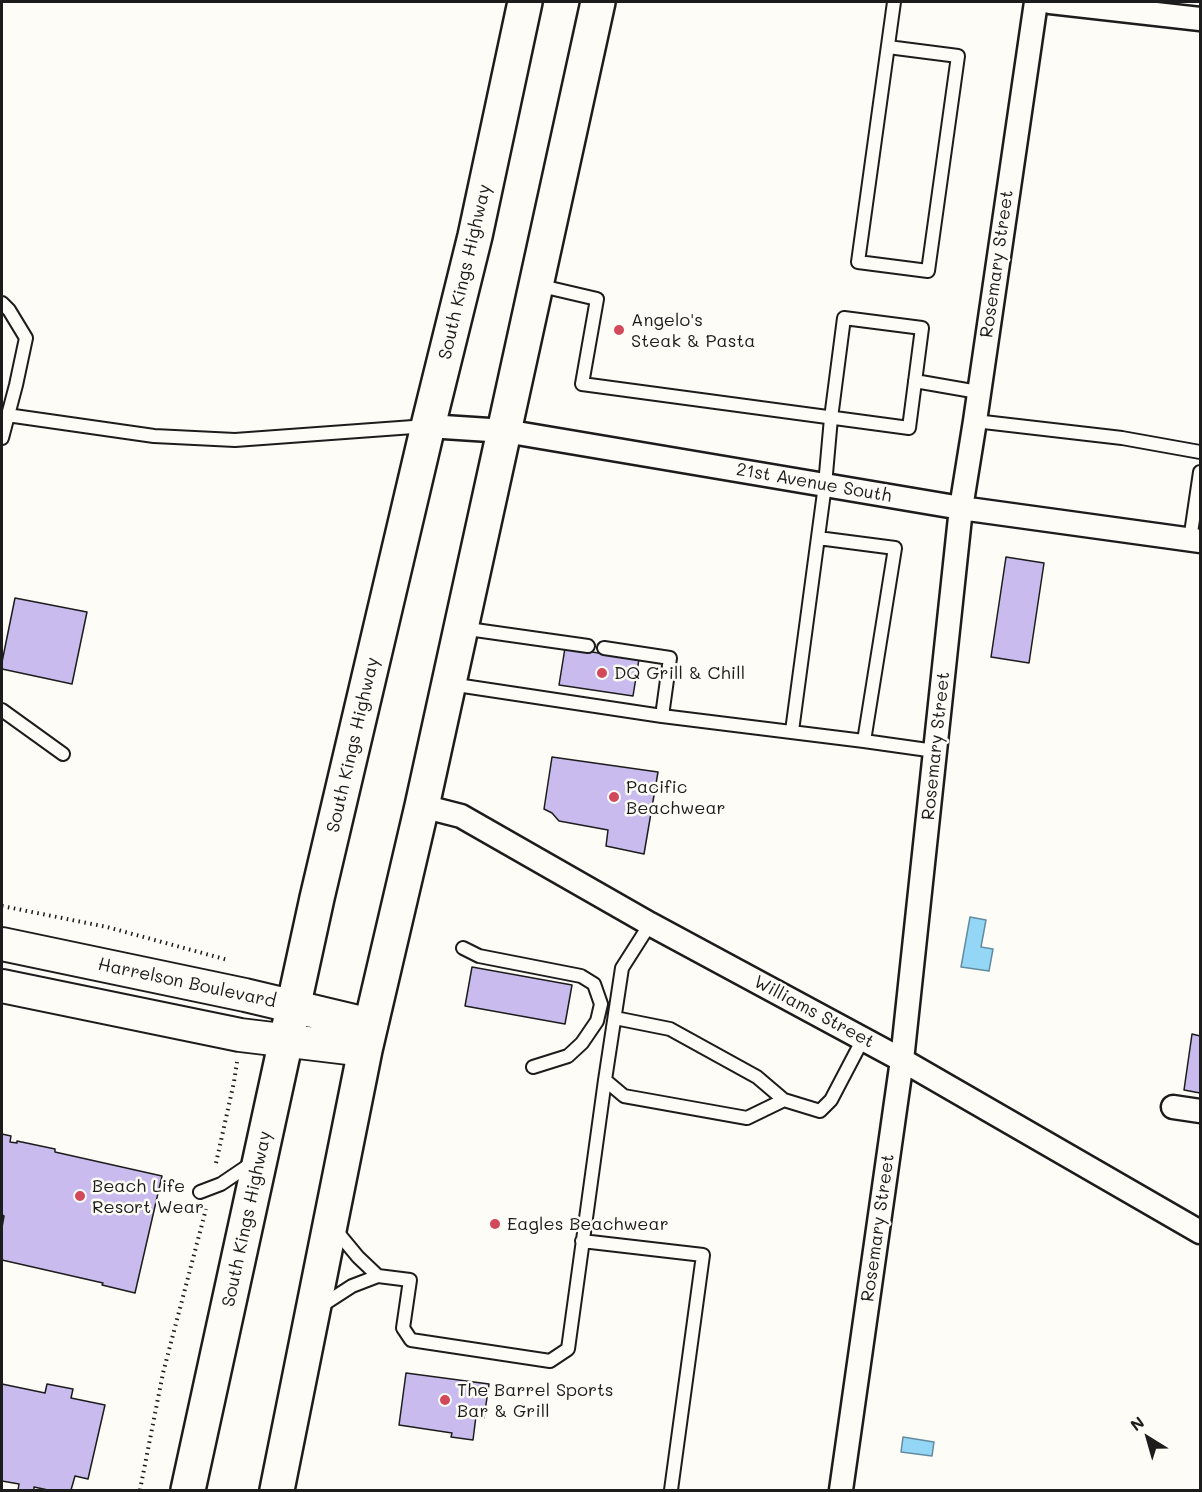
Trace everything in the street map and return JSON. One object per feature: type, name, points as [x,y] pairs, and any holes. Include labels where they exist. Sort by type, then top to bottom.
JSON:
[{"type":"main road","name":"South Kings Highway","points":[[188,1491],[317,898],[475,236],[525,2]]},
{"type":"main road","points":[[276,1491],[368,1038],[422,806],[598,2]]},
{"type":"main road","name":"Harrelson Boulevard","points":[[2,944],[293,1006],[368,1038]]},
{"type":"main road","name":"Harrelson Boulevard","points":[[2,986],[240,1035],[286,1040],[368,1038]]},
{"type":"street","name":"Rosemary Street","points":[[841,1491],[902,1060],[961,508],[1036,2]]},
{"type":"street","points":[[1050,2],[1191,12]]},
{"type":"street","name":"21st Avenue South","points":[[428,426],[505,431],[961,508],[1195,541]]},
{"type":"street","name":"Williams Street","points":[[422,806],[461,816],[650,924],[902,1060],[1200,1232]]},
{"type":"street","points":[[1173,1107],[1200,1111]]},
{"type":"lane","points":[[888,47],[958,56],[928,271],[858,262],[894,2]]},
{"type":"lane","points":[[537,285],[597,299],[582,384],[831,418],[909,428],[922,328],[844,318],[831,418],[825,485],[792,731]]},
{"type":"lane","points":[[2,303],[9,310],[26,338],[2,438]]},
{"type":"lane","points":[[915,381],[978,392]]},
{"type":"lane","points":[[7,415],[154,436],[235,440],[428,426]]},
{"type":"lane","points":[[975,421],[1122,438],[1200,452]]},
{"type":"lane","points":[[1195,541],[1200,472]]},
{"type":"lane","points":[[818,538],[895,548],[864,741]]},
{"type":"lane","points":[[461,628],[588,646]]},
{"type":"lane","points":[[604,648],[670,658],[662,716]]},
{"type":"lane","points":[[449,684],[662,716],[935,751]]},
{"type":"lane","points":[[2,710],[63,754]]},
{"type":"lane","points":[[312,1311],[352,1286],[378,1276],[410,1281],[403,1328],[411,1340],[550,1361],[568,1349],[622,968],[650,924]]},
{"type":"lane","points":[[463,948],[478,956],[581,976],[594,984],[601,1004],[597,1021],[582,1043],[568,1056],[532,1067]]},
{"type":"lane","points":[[615,1018],[670,1029],[757,1077],[784,1100],[820,1111],[831,1100],[863,1039]]},
{"type":"lane","points":[[605,1080],[624,1096],[747,1118],[784,1100]]},
{"type":"lane","points":[[200,1192],[233,1177],[260,1156]]},
{"type":"lane","points":[[330,1224],[358,1257],[378,1276]]},
{"type":"lane","points":[[582,1241],[703,1255],[671,1491]]},
{"type":"path","points":[[2,906],[107,927]]},
{"type":"path","points":[[140,1491],[163,1373],[206,1209]]},
{"type":"water","points":[[970,917],[986,920],[981,947],[993,949],[989,971],[961,967]]},
{"type":"water","points":[[903,1437],[934,1442],[932,1456],[901,1452]]},
{"type":"building","points":[[1006,557],[1044,563],[1029,663],[991,657]]},
{"type":"building","points":[[15,598],[87,612],[72,684],[2,669]]},
{"type":"building","points":[[565,648],[639,659],[633,696],[559,685]]},
{"type":"building","points":[[552,757],[658,772],[644,854],[606,846],[608,830],[559,821],[552,813],[544,809]]},
{"type":"building","points":[[472,967],[572,985],[565,1024],[465,1006]]},
{"type":"building","points":[[1192,1034],[1200,1036],[1200,1093],[1184,1090]]},
{"type":"building","name":"Beach Life Resort Wear","points":[[2,1134],[11,1136],[10,1142],[17,1143],[17,1141],[55,1149],[55,1152],[162,1176],[135,1293],[102,1285],[103,1283],[2,1260],[4,1216],[2,1215]]},
{"type":"building","name":"The Barrel Sports Bar & Grill","points":[[406,1373],[489,1384],[484,1418],[476,1416],[473,1440],[451,1437],[452,1433],[399,1425]]},
{"type":"building","points":[[2,1384],[45,1393],[47,1384],[73,1389],[71,1398],[105,1405],[88,1479],[75,1476],[71,1490],[48,1490],[34,1487],[34,1490],[18,1490],[19,1484],[2,1481]]},
{"type":"place","name":"Angelo's Steak & Pasta","points":[[619,330]]},
{"type":"place","name":"DQ Grill & Chill","points":[[602,673]]},
{"type":"place","name":"Pacific Beachwear","points":[[614,797]]},
{"type":"place","name":"Beach Life Resort Wear","points":[[80,1196]]},
{"type":"place","name":"Eagles Beachwear","points":[[495,1224]]},
{"type":"place","name":"The Barrel Sports Bar & Grill","points":[[445,1400]]}]
